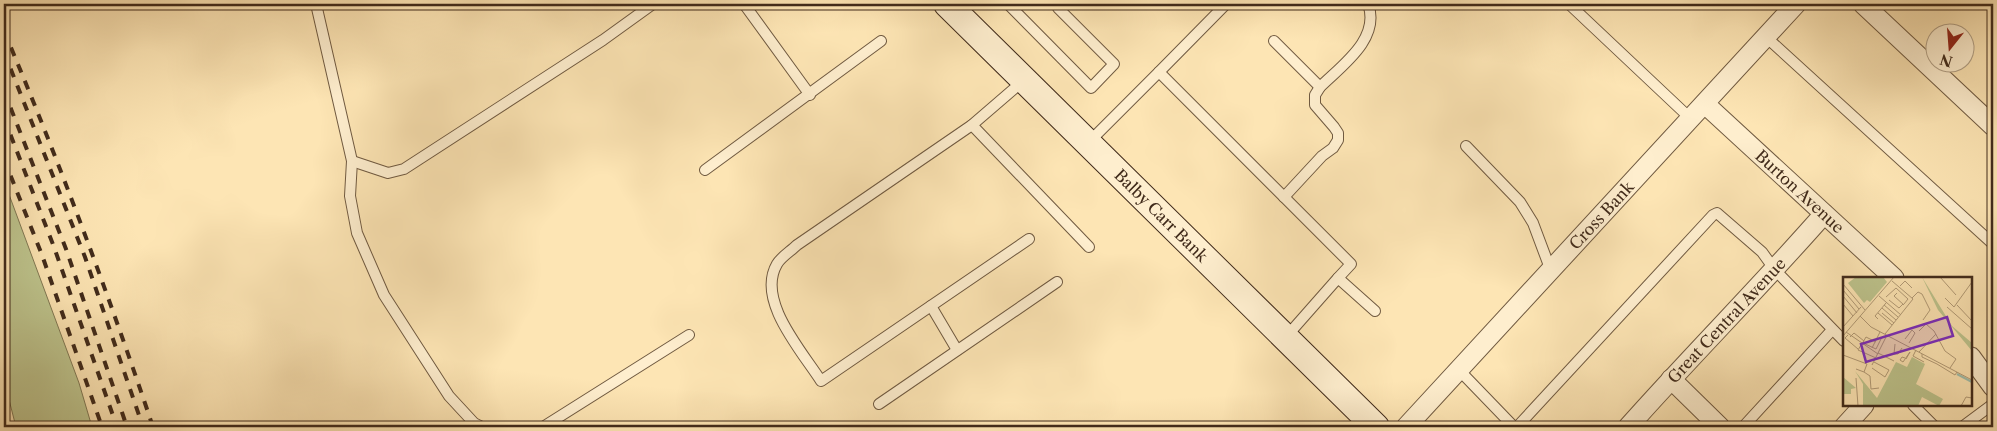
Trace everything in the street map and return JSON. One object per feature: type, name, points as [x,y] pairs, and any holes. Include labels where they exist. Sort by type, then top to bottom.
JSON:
[{"type":"street","name":"Cross Bank","points":[[1406,427],[1796,4]]},
{"type":"street","points":[[1863,4],[1993,126]]},
{"type":"street","name":"Balby Carr Bank","points":[[954,6],[1024,80],[1376,427]]},
{"type":"street","name":"Burton Avenue","points":[[1705,104],[1893,277]]},
{"type":"street","name":"Great Central Avenue","points":[[1628,427],[1775,270],[1824,214]]},
{"type":"street","points":[[1972,358],[1993,387]]},
{"type":"street","points":[[1671,379],[1720,427]]},
{"type":"street","points":[[1844,427],[1863,406]]},
{"type":"lane","points":[[316,4],[352,161],[350,196],[357,233],[384,295],[449,396],[474,424],[482,427]]},
{"type":"lane","points":[[352,161],[388,173],[404,169],[603,40],[653,4]]},
{"type":"lane","points":[[744,4],[810,95]]},
{"type":"lane","points":[[1008,4],[1091,88],[1114,64],[1058,8]]},
{"type":"lane","points":[[1088,143],[1226,4]]},
{"type":"lane","points":[[1284,197],[1322,156],[1334,148],[1338,140],[1338,133],[1334,127],[1314,105],[1315,95],[1366,38],[1370,26],[1371,11],[1368,4]]},
{"type":"lane","points":[[1569,4],[1691,119]]},
{"type":"lane","points":[[1765,36],[1993,244]]},
{"type":"lane","points":[[705,170],[882,41]]},
{"type":"lane","points":[[1274,41],[1320,88]]},
{"type":"lane","points":[[1159,72],[1351,264],[1285,338]]},
{"type":"lane","points":[[1024,80],[972,125],[797,246],[778,263],[772,280],[772,296],[777,313],[821,381],[1030,239]]},
{"type":"lane","points":[[972,125],[1089,247]]},
{"type":"lane","points":[[1466,146],[1520,202],[1534,223],[1551,271]]},
{"type":"lane","points":[[1459,370],[1515,427],[1713,215],[1717,213],[1762,252],[1775,270],[1843,340]]},
{"type":"lane","points":[[1338,278],[1375,311]]},
{"type":"lane","points":[[879,404],[1057,282]]},
{"type":"lane","points":[[931,306],[957,350]]},
{"type":"lane","points":[[1743,427],[1832,330]]},
{"type":"lane","points":[[543,427],[689,335]]},
{"type":"lane","points":[[1962,427],[1993,404]]},
{"type":"lane","points":[[1914,406],[1936,427]]},
{"type":"green space","points":[[4,181],[79,383],[92,427],[16,427],[4,380]]},
{"type":"railway","points":[[4,31],[82,228],[153,427]]},
{"type":"railway","points":[[4,52],[85,257],[143,427]]},
{"type":"railway","points":[[4,91],[66,249],[127,427]]},
{"type":"railway","points":[[4,118],[54,247],[117,427]]},
{"type":"railway","points":[[4,159],[42,255],[102,427]]}]
